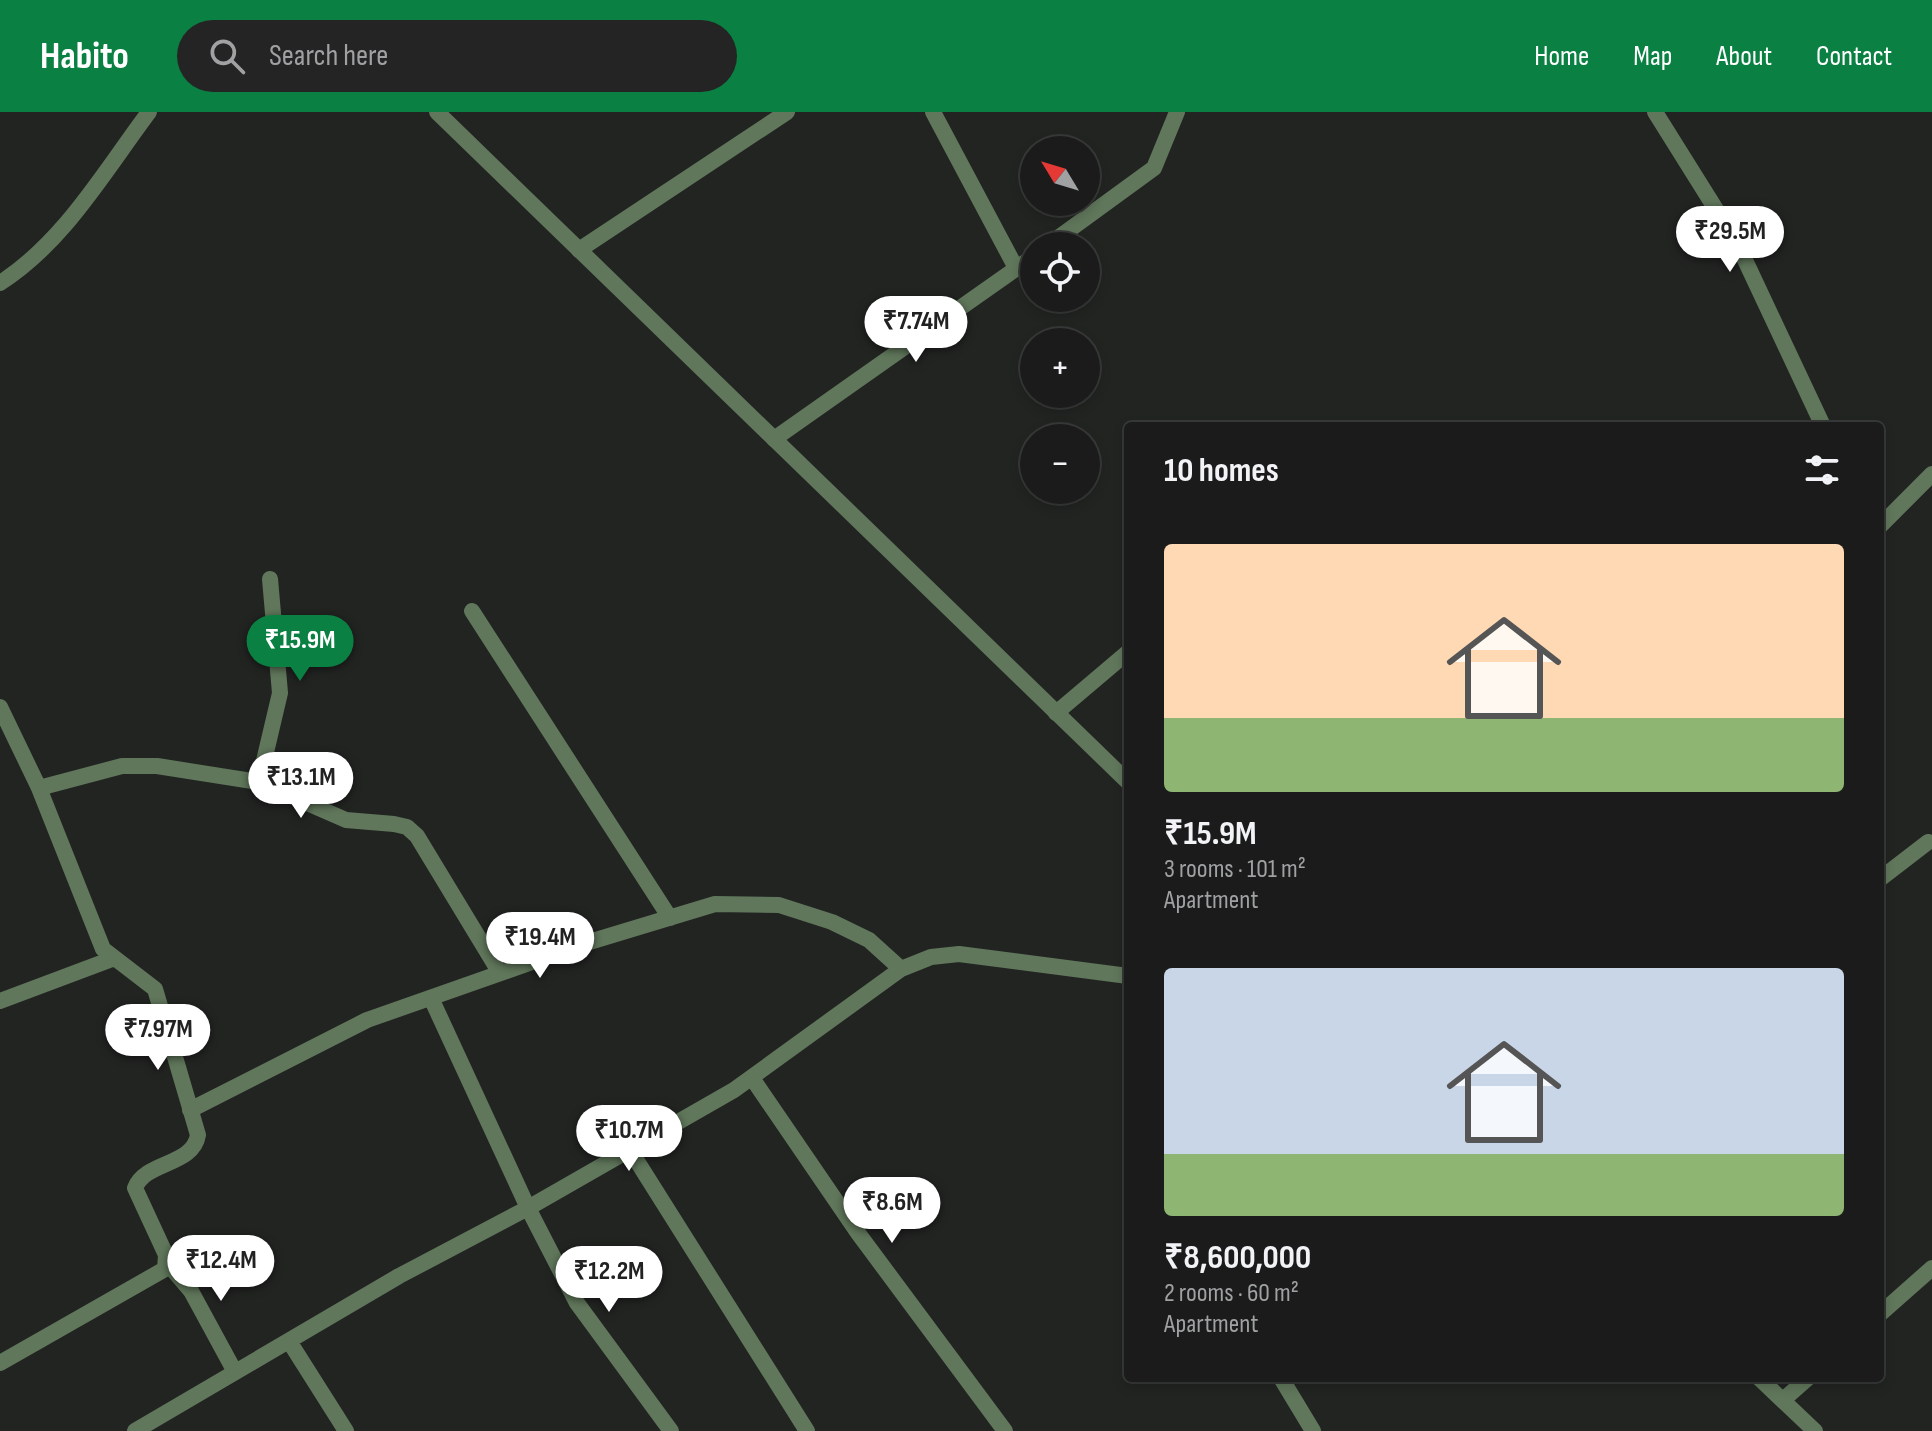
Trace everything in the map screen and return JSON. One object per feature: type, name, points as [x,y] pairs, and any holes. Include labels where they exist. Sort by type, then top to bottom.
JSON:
[{"type":"street","points":[[0,283],[22,268],[64,226],[149,112]]},
{"type":"street","points":[[437,112],[1124,778]]},
{"type":"street","points":[[579,250],[787,112]]},
{"type":"street","points":[[933,112],[1016,268]]},
{"type":"street","points":[[1066,232],[1154,168],[1177,112]]},
{"type":"street","points":[[1655,112],[1737,243],[1821,422]]},
{"type":"street","points":[[774,439],[1020,265]]},
{"type":"street","points":[[1884,522],[1932,474]]},
{"type":"street","points":[[259,782],[280,693],[270,579]]},
{"type":"street","points":[[472,611],[670,918]]},
{"type":"street","points":[[1056,713],[1124,655]]},
{"type":"street","points":[[0,707],[39,788],[103,949],[112,959],[155,989],[198,1135],[196,1145],[146,1175],[135,1188],[168,1264],[191,1291],[235,1372]]},
{"type":"street","points":[[39,788],[137,765],[259,782],[346,820],[407,827],[417,836],[500,973]]},
{"type":"street","points":[[1884,876],[1928,842]]},
{"type":"street","points":[[190,1110],[341,1032],[500,973],[715,904],[779,905],[832,922],[869,940],[901,969]]},
{"type":"street","points":[[135,1431],[399,1276],[528,1208],[752,1078],[901,969],[931,957],[959,954],[1124,975]]},
{"type":"street","points":[[0,1001],[112,959]]},
{"type":"street","points":[[431,998],[528,1208],[586,1317],[671,1431]]},
{"type":"street","points":[[752,1078],[858,1233],[1005,1431]]},
{"type":"street","points":[[630,1150],[807,1431]]},
{"type":"street","points":[[0,1363],[161,1274],[168,1264]]},
{"type":"street","points":[[1884,1310],[1932,1268]]},
{"type":"street","points":[[289,1341],[346,1431]]},
{"type":"street","points":[[1283,1382],[1313,1431]]},
{"type":"street","points":[[1763,1382],[1815,1431]]},
{"type":"street","points":[[1783,1400],[1803,1382]]}]
